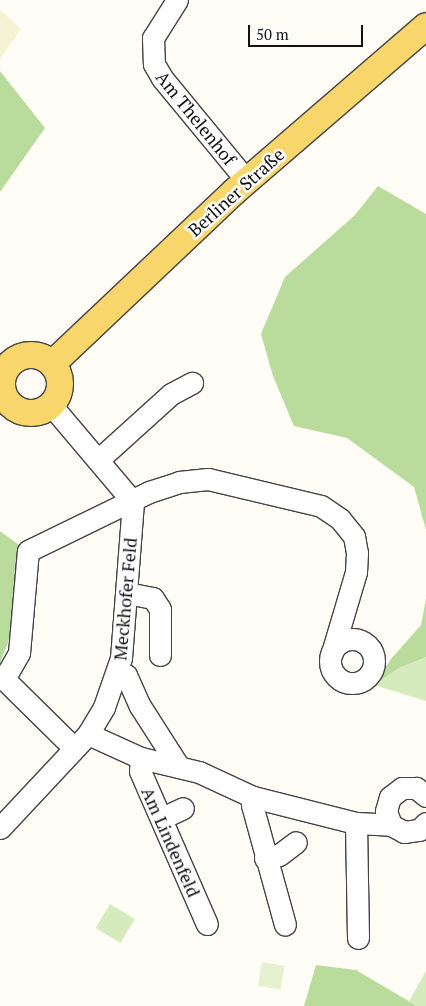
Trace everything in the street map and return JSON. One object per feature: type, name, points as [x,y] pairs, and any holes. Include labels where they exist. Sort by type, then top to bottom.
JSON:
[{"type":"main road","name":"Berliner Straße","points":[[52,364],[246,181],[426,26]]},
{"type":"main road","points":[[30,356],[52,364],[60,388],[51,405],[28,413],[6,415],[2,384],[5,370],[12,362],[30,356]]},
{"type":"street","name":"Am Thelenhof","points":[[177,0],[153,38],[154,64],[162,78],[246,181]]},
{"type":"street","points":[[98,460],[171,394],[192,383]]},
{"type":"street","points":[[51,405],[133,502]]},
{"type":"street","points":[[81,741],[4,679],[19,653],[25,563],[28,551],[41,543],[133,502],[149,492],[179,482],[208,479],[321,506],[340,519],[354,536],[357,553],[356,572],[332,653]]},
{"type":"street","name":"Meckhofer Feld","points":[[0,828],[81,741],[104,707],[118,672],[127,593],[133,502]]},
{"type":"street","points":[[127,593],[153,598],[160,609],[160,655]]},
{"type":"street","points":[[118,672],[126,675],[140,706],[179,767]]},
{"type":"street","name":"Am Lindenfeld","points":[[81,741],[200,772],[253,797],[356,823],[391,825],[412,832],[426,823]]},
{"type":"street","name":"Am Lindenfeld","points":[[141,758],[140,771],[207,924]]},
{"type":"street","points":[[391,825],[386,811],[390,797],[395,792],[409,787],[426,796]]},
{"type":"street","points":[[253,797],[252,804],[265,858],[284,925]]},
{"type":"street","points":[[162,818],[183,808]]},
{"type":"street","points":[[356,823],[358,938]]},
{"type":"street","points":[[265,858],[279,855],[296,842]]},
{"type":"shaded area","points":[[0,10],[21,29],[0,59]]},
{"type":"green space","points":[[0,71],[45,128],[0,192]]},
{"type":"green space","points":[[378,186],[426,214],[426,530],[414,487],[347,438],[294,426],[273,376],[261,334],[285,277],[355,215]]},
{"type":"green space","points":[[0,531],[19,545],[18,617],[0,663]]},
{"type":"green space","points":[[426,599],[426,657],[399,668],[374,685],[391,659],[421,625]]},
{"type":"green space","points":[[426,657],[426,701],[374,685],[399,668]]},
{"type":"green space","points":[[110,904],[135,919],[120,943],[96,928]]},
{"type":"green space","points":[[262,962],[285,966],[280,990],[258,986]]},
{"type":"green space","points":[[316,965],[356,970],[417,1006],[304,1006]]},
{"type":"green space","points":[[426,971],[426,1006],[417,1006],[409,1001]]}]
